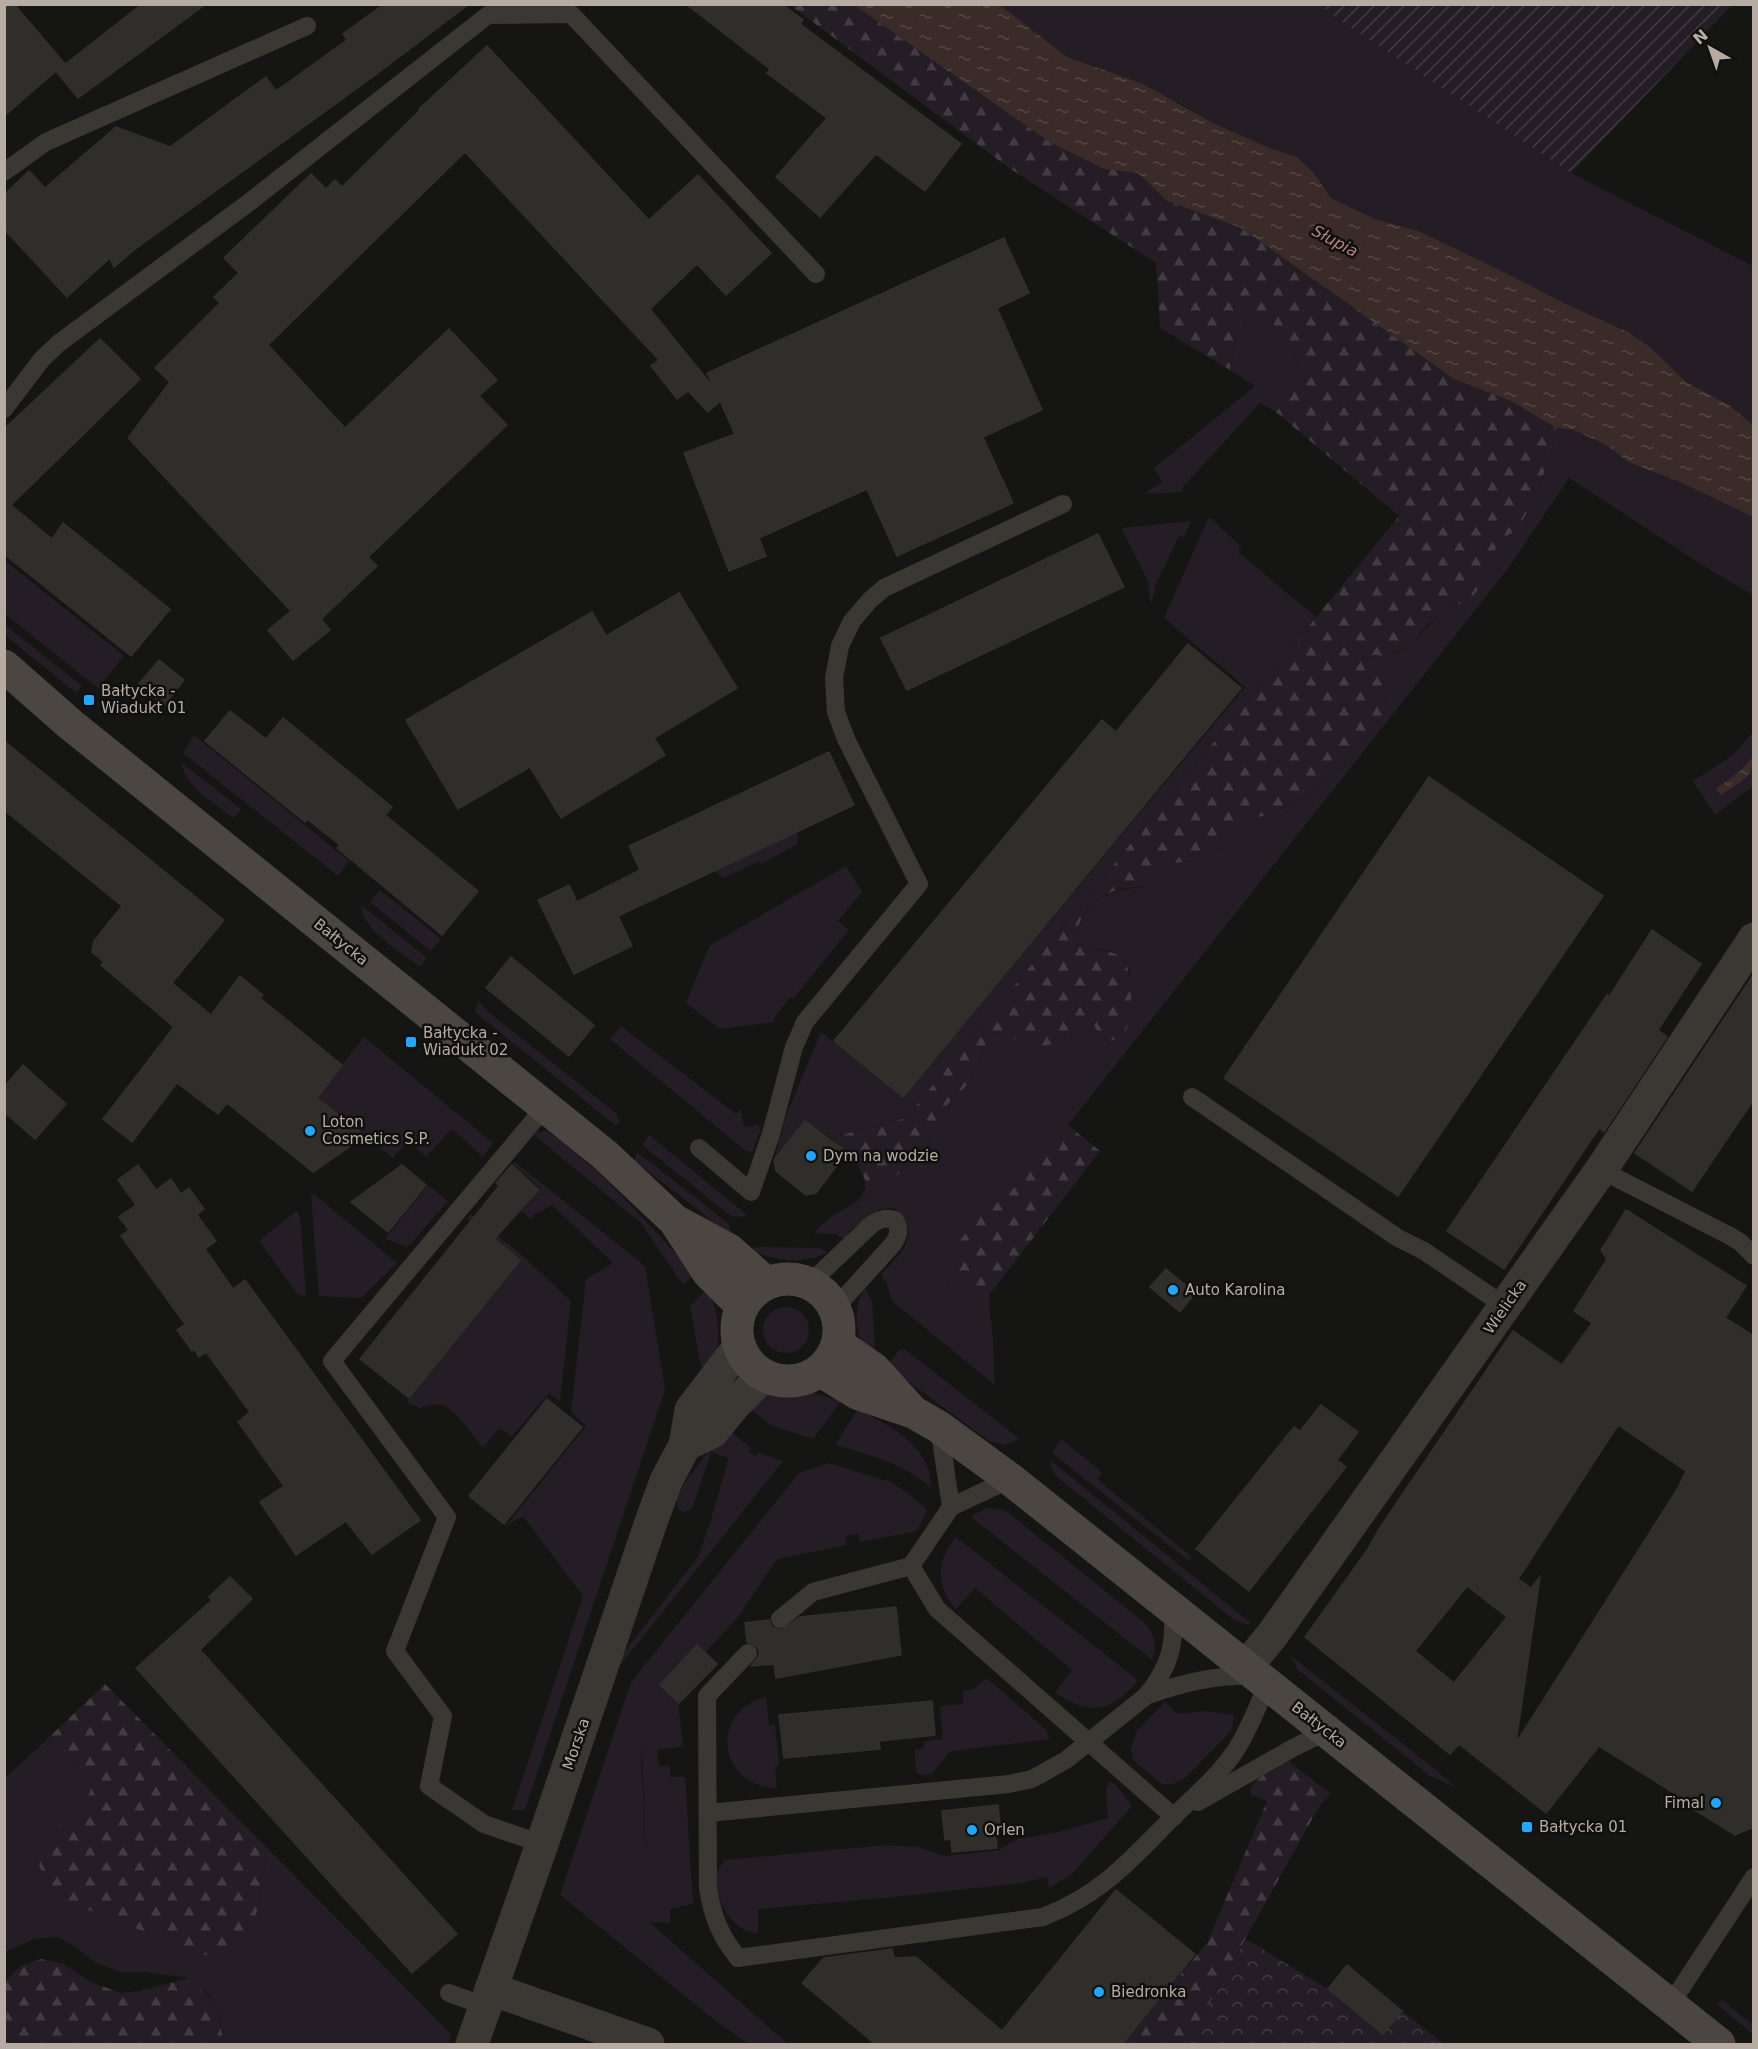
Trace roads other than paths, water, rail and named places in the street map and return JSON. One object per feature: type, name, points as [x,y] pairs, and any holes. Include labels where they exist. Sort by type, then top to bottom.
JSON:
[{"type":"main road","name":"Bałtycka","points":[[4,666],[70,724],[605,1155],[675,1221],[708,1272],[742,1306]]},
{"type":"main road","name":"Bałtycka","points":[[675,1221],[729,1250],[766,1283]]},
{"type":"main road","points":[[780,1279],[810,1282],[835,1308],[839,1325],[837,1344],[831,1358],[821,1371],[802,1379],[779,1380],[764,1375],[747,1359],[739,1347],[736,1332],[737,1319],[742,1306],[752,1293],[766,1283],[780,1279]]},
{"type":"main road","name":"Bałtycka","points":[[837,1344],[874,1369],[926,1420],[1010,1479],[1719,2044]]},
{"type":"main road","name":"Bałtycka","points":[[821,1371],[857,1394],[926,1420]]},
{"type":"street","name":"Wielicka","points":[[1257,1676],[1273,1634],[1601,1170],[1754,939]]},
{"type":"street","name":"Morska","points":[[472,2044],[651,1522],[666,1481],[685,1445],[690,1410],[739,1347]]},
{"type":"street","points":[[685,1445],[712,1432],[764,1375]]},
{"type":"street","points":[[488,1998],[648,2044]]},
{"type":"lane","points":[[4,409],[42,359],[59,343],[247,204],[488,15],[571,14],[816,274]]},
{"type":"lane","points":[[4,172],[46,142],[307,26]]},
{"type":"lane","points":[[699,1148],[751,1192],[771,1134],[794,1047],[805,1022],[919,884],[846,740],[836,712],[834,678],[840,646],[852,621],[884,588],[1063,504]]},
{"type":"lane","points":[[1192,1097],[1398,1238],[1424,1251],[1505,1306]]},
{"type":"lane","points":[[542,1844],[484,1824],[429,1786],[443,1716],[395,1651],[447,1517],[332,1361],[546,1106]]},
{"type":"lane","points":[[1601,1170],[1730,1236],[1754,1256]]},
{"type":"lane","points":[[810,1282],[871,1225],[880,1219],[895,1220],[899,1227],[898,1236],[893,1244],[835,1308]]},
{"type":"lane","points":[[926,1420],[951,1507]]},
{"type":"lane","points":[[780,1619],[813,1592],[888,1574],[911,1566],[951,1507],[1010,1479]]},
{"type":"lane","points":[[911,1566],[937,1609],[1174,1817]]},
{"type":"lane","points":[[708,1814],[1010,1784],[1032,1779],[1049,1771],[1089,1743],[1146,1696],[1164,1671],[1174,1625],[1172,1607]]},
{"type":"lane","points":[[748,1653],[707,1696],[708,1888],[712,1912],[726,1943],[738,1958],[1043,1917],[1084,1899],[1103,1885],[1174,1817],[1217,1774],[1235,1752],[1249,1728],[1257,1676],[1237,1675],[1191,1682],[1146,1696]]},
{"type":"lane","points":[[1174,1817],[1293,1748],[1315,1737],[1333,1736]]},
{"type":"lane","points":[[1670,2005],[1754,1877]]},
{"type":"lane","points":[[449,1993],[488,1998]]},
{"type":"water","name":"Słupia","points":[[854,5],[1000,5],[1067,57],[1143,84],[1217,125],[1297,157],[1314,173],[1331,198],[1375,219],[1418,231],[1628,332],[1650,347],[1686,382],[1729,405],[1753,425],[1753,517],[1680,482],[1628,462],[1608,446],[1574,430],[1556,428],[1513,402],[1454,379],[1241,228],[1167,201],[1138,173],[1104,169],[1051,143]]},
{"type":"water","points":[[1753,757],[1748,776],[1721,795],[1716,789],[1740,771]]},
{"type":"place","name":"Bałtycka - Wiadukt 01","points":[[89,700]]},
{"type":"place","name":"Bałtycka - Wiadukt 02","points":[[411,1042]]},
{"type":"place","name":"Loton Cosmetics S.P.","points":[[310,1131]]},
{"type":"place","name":"Dym na wodzie","points":[[811,1156]]},
{"type":"place","name":"Auto Karolina","points":[[1173,1290]]},
{"type":"place","name":"Fimal","points":[[1716,1803]]},
{"type":"place","name":"Bałtycka 01","points":[[1527,1827]]},
{"type":"place","name":"Orlen","points":[[972,1830]]},
{"type":"place","name":"Biedronka","points":[[1099,1992]]}]
